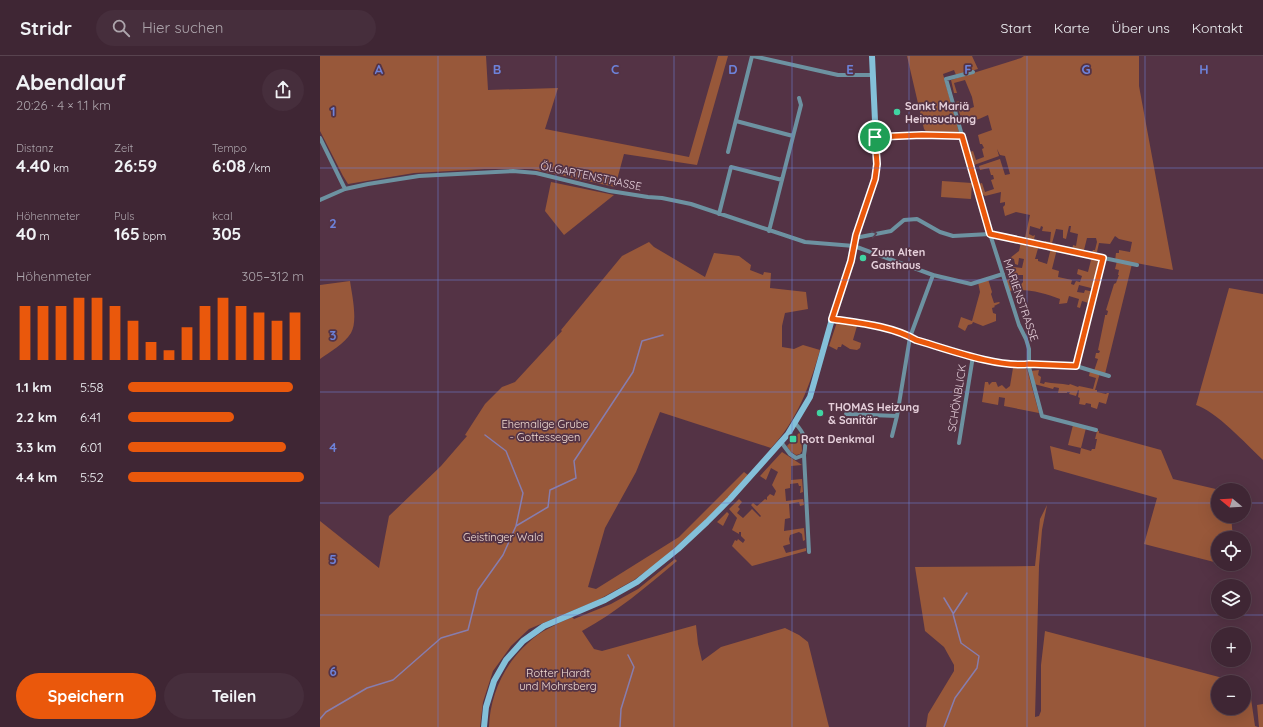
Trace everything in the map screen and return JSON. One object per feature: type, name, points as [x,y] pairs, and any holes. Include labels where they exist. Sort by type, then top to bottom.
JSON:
[{"type":"street","points":[[728,152],[752,56],[838,75],[872,75]]},
{"type":"street","points":[[484,727],[486,707],[494,681],[506,660],[523,641],[544,626],[605,600],[637,582],[678,549],[730,499],[781,442],[795,423],[810,397],[832,319],[851,261],[855,238],[875,179],[877,164],[872,56]]},
{"type":"street","name":"MARIENSTRASSE","points":[[973,72],[946,79],[990,234],[1019,325],[1029,349],[1029,364],[1042,416],[1096,430]]},
{"type":"street","points":[[769,231],[801,105],[799,98]]},
{"type":"street","points":[[736,121],[793,136]]},
{"type":"street","points":[[875,137],[922,135],[962,136]]},
{"type":"street","points":[[320,138],[345,189]]},
{"type":"street","points":[[719,214],[731,167],[782,180]]},
{"type":"street","name":"ÖLGARTENSTRASSE","points":[[320,200],[345,189],[419,176],[513,171],[536,173],[620,192],[690,204],[805,242],[854,246],[933,275],[971,284],[1003,274]]},
{"type":"street","points":[[855,238],[891,231],[904,220],[917,218],[940,232],[953,236],[990,234],[1137,265]]},
{"type":"street","points":[[1076,366],[1103,258]]},
{"type":"street","points":[[892,436],[898,416],[910,336],[933,275]]},
{"type":"street","points":[[832,319],[886,329],[910,336],[916,340],[996,361],[1022,364],[1076,366],[1109,376]]},
{"type":"street","name":"SCHÖNBLICK","points":[[959,443],[973,356]]},
{"type":"street","points":[[846,414],[898,416]]},
{"type":"street","points":[[795,423],[803,432],[805,440],[804,455],[809,552]]},
{"type":"street","points":[[781,442],[790,454],[796,458],[804,455]]},
{"type":"green space","points":[[320,56],[486,56],[488,90],[558,88],[545,129],[689,157],[718,56],[728,56],[697,165],[624,154],[615,187],[532,169],[485,169],[414,173],[348,184],[320,131]]},
{"type":"green space","points":[[907,56],[972,56],[978,69],[956,75],[954,70],[943,74],[959,132],[957,135],[928,134],[924,129]]},
{"type":"green space","points":[[1024,56],[1139,56],[1139,86],[1173,270],[1136,263],[1132,264],[1105,374],[1094,371],[1098,359],[1095,358],[1096,353],[1099,353],[1100,351],[1098,350],[1105,315],[1107,315],[1108,311],[1106,310],[1114,284],[1116,283],[1119,275],[1119,270],[1115,269],[1117,261],[1115,261],[1116,253],[1119,253],[1119,250],[1130,252],[1132,242],[1119,239],[1115,236],[1110,244],[1099,243],[1097,252],[1092,252],[1095,250],[1097,242],[1096,238],[1087,238],[1084,250],[1079,249],[1078,253],[1072,251],[1073,245],[1076,246],[1078,234],[1070,232],[1071,226],[1069,226],[1066,239],[1063,238],[1063,230],[1056,229],[1051,247],[1044,246],[1045,241],[1050,242],[1051,232],[1042,231],[1043,227],[1041,226],[1040,229],[1030,226],[1029,234],[1033,236],[1035,235],[1033,244],[1039,245],[1035,259],[1047,264],[1051,248],[1057,249],[1052,269],[1059,271],[1058,277],[1072,280],[1071,284],[1074,285],[1076,281],[1080,282],[1082,276],[1077,274],[1078,269],[1088,272],[1092,256],[1102,259],[1095,289],[1079,285],[1077,292],[1084,293],[1085,290],[1094,292],[1092,304],[1082,301],[1080,308],[1077,307],[1079,299],[1069,296],[1067,303],[1059,304],[1060,299],[1041,293],[1022,290],[1009,291],[1005,281],[1011,278],[1011,287],[1019,287],[1023,282],[1023,275],[1013,275],[1013,267],[1022,268],[1024,259],[1019,258],[1018,265],[1015,264],[1014,259],[1010,258],[1019,251],[1021,242],[1024,242],[1030,215],[1016,212],[1005,216],[1003,207],[1005,202],[1000,203],[1001,192],[985,196],[982,194],[979,184],[982,183],[985,192],[994,189],[991,180],[994,179],[989,168],[980,170],[979,166],[1000,159],[1005,175],[1010,174],[1005,156],[1000,155],[997,149],[999,156],[974,165],[970,152],[973,151],[976,160],[984,157],[982,149],[984,148],[982,144],[980,144],[978,135],[992,130],[988,115],[968,122],[967,120],[962,121],[956,102],[960,101],[963,111],[974,107],[972,97],[965,80],[954,83],[957,93],[954,93],[951,80]]},
{"type":"green space","points":[[942,181],[972,183],[971,199],[941,197]]},
{"type":"green space","points":[[551,182],[614,195],[564,235],[545,211]]},
{"type":"green space","name":"Geistinger Wald","points":[[649,242],[654,247],[705,277],[714,253],[739,256],[751,265],[750,270],[763,275],[764,272],[771,273],[770,288],[806,292],[808,309],[785,313],[782,326],[782,347],[794,349],[803,345],[820,350],[802,402],[788,426],[771,448],[660,412],[636,472],[605,528],[588,587],[596,589],[679,537],[744,472],[748,475],[722,505],[660,561],[634,580],[598,600],[529,629],[511,646],[493,671],[483,702],[480,727],[320,727],[320,521],[379,568],[389,516],[441,466],[467,436],[465,435],[485,404],[502,387],[515,382],[562,331],[561,330],[622,256]]},
{"type":"green space","points":[[988,279],[994,303],[1000,303],[992,308],[993,313],[996,314],[996,321],[983,326],[973,322],[972,324],[968,325],[965,331],[958,327],[961,317],[972,321],[980,292],[978,282]]},
{"type":"green space","points":[[350,281],[354,308],[353,328],[345,341],[320,359],[320,285]]},
{"type":"green space","points":[[1229,288],[1263,294],[1263,460],[1222,421],[1204,408],[1196,405]]},
{"type":"green space","points":[[837,322],[857,326],[853,340],[861,343],[860,348],[857,350],[850,349],[842,344],[837,350],[829,346]]},
{"type":"green space","points":[[1013,368],[1027,369],[1039,413],[1004,406],[1005,398],[999,397],[998,405],[982,402],[985,382],[988,382],[989,385],[992,382],[996,382],[998,387],[1002,385],[1006,389],[1010,386]]},
{"type":"green space","points":[[1039,370],[1038,375],[1041,377],[1040,383],[1070,384],[1078,387],[1093,389],[1096,378],[1089,376],[1090,371],[1100,373],[1095,390],[1106,394],[1109,393],[1106,404],[1099,402],[1097,409],[1091,407],[1091,404],[1079,404],[1080,398],[1078,397],[1078,390],[1076,396],[1069,394],[1070,392],[1058,393],[1059,388],[1054,387],[1053,389],[1034,384],[1030,371]]},
{"type":"green space","points":[[1073,425],[1086,428],[1081,448],[1068,445]]},
{"type":"green space","points":[[1097,431],[1099,431],[1099,433],[1161,450],[1173,479],[1211,488],[1211,523],[1232,523],[1232,531],[1211,531],[1211,561],[1144,544],[1157,498],[1054,469],[1050,446],[1080,454],[1081,448],[1091,451],[1092,449],[1095,449]]},
{"type":"green space","points":[[799,433],[801,435],[802,451],[800,454],[796,455],[790,451],[787,446]]},
{"type":"green space","points":[[782,452],[802,465],[791,466],[791,480],[802,479],[803,492],[800,493],[801,486],[799,486],[798,483],[790,484],[790,488],[785,489],[786,501],[803,499],[804,505],[800,506],[799,502],[789,504],[790,518],[785,519],[784,531],[804,528],[805,540],[803,541],[802,534],[799,532],[790,535],[790,544],[783,546],[786,553],[806,548],[806,551],[752,566],[732,546],[735,540],[737,541],[738,539],[743,543],[745,540],[741,536],[741,532],[739,532],[739,534],[732,530],[737,518],[729,509],[739,499],[742,502],[738,507],[740,509],[737,513],[743,518],[752,509],[760,517],[761,516],[751,505],[753,503],[757,506],[765,499],[767,500],[767,497],[770,494],[774,496],[776,491],[772,485],[778,472],[771,468],[766,480],[760,476]]},
{"type":"green space","points":[[1047,505],[1042,530],[1039,566],[1035,717],[1039,716],[1041,711],[1041,665],[1045,631],[1212,675],[1211,715],[1251,715],[1251,699],[1255,726],[1258,727],[926,727],[928,714],[954,671],[954,665],[944,647],[925,631],[915,567],[1035,566],[1040,519]]},
{"type":"green space","points":[[727,512],[729,514],[723,526],[717,522]]},
{"type":"green space","name":"Rotter Hardt und Mohrsberg","points":[[675,559],[677,561],[631,599],[595,624],[582,631],[594,649],[602,651],[696,625],[702,661],[721,647],[785,628],[799,635],[808,642],[829,727],[489,727],[495,692],[505,671],[519,651],[543,631],[560,622],[572,617],[574,619],[611,604],[638,589]]},
{"type":"green space","points":[[1263,704],[1263,727],[1259,727],[1257,705]]},
{"type":"waterway","points":[[516,526],[548,507],[550,490],[576,478],[574,461],[633,372],[642,341],[663,335]]},
{"type":"waterway","points":[[320,719],[326,712],[367,688],[393,680],[441,638],[468,630],[478,590],[503,555],[516,526],[523,493],[506,451],[485,435]]},
{"type":"waterway","points":[[944,727],[955,698],[977,668],[979,656],[961,643],[953,614],[967,593]]},
{"type":"waterway","points":[[944,598],[953,613]]},
{"type":"waterway","points":[[620,727],[621,709],[634,667],[628,655]]},
{"type":"place","name":"Sankt Mariä Heimsuchung","points":[[897,112]]},
{"type":"place","name":"Zum Alten Gasthaus","points":[[863,258]]},
{"type":"place","name":"THOMAS Heizung & Sanitär","points":[[820,413]]},
{"type":"place","name":"Rott Denkmal","points":[[793,439]]},
{"type":"route","points":[[922,135],[962,136],[990,234],[1103,258],[1076,366],[1022,364],[996,361],[916,340],[910,336],[886,329],[832,319],[851,261],[856,235],[875,179],[877,164],[875,137],[922,135]]},
{"type":"park label","name":"Ehemalige Grube - Gottessegen","points":[[545,430]]}]
